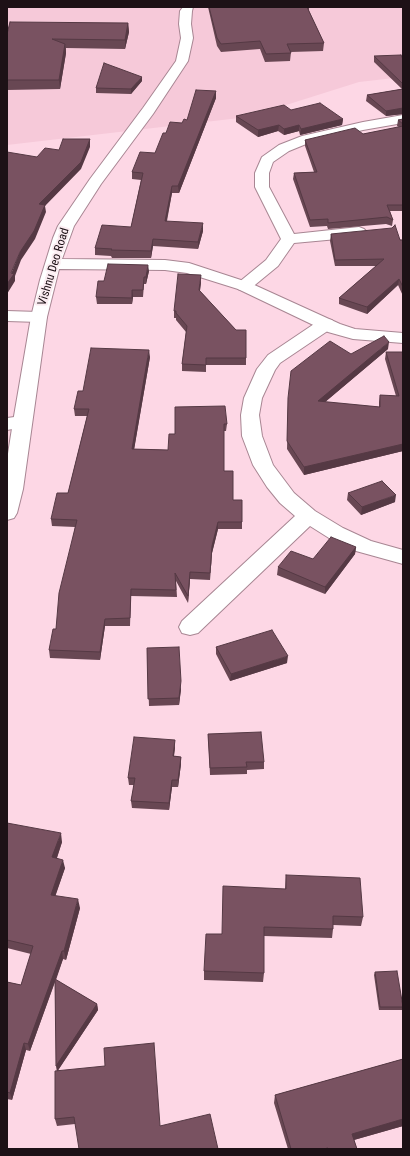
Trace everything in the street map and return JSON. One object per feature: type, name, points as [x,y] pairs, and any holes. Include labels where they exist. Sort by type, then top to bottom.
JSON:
[{"type":"street","name":"Vishnu Deo Road","points":[[7,513],[13,490],[14,423],[39,317],[63,232],[77,209],[182,61],[187,38],[186,18],[188,7]]},
{"type":"street","points":[[289,239],[262,187],[262,173],[267,160],[284,148],[307,139],[363,126],[403,119]]},
{"type":"street","points":[[289,239],[371,231]]},
{"type":"street","points":[[244,286],[272,264],[289,239]]},
{"type":"street","points":[[53,264],[165,265],[189,268],[244,286],[326,324],[353,334],[376,338],[403,338]]},
{"type":"street","points":[[7,316],[39,317]]},
{"type":"street","points":[[326,324],[274,359],[266,369],[253,398],[250,415],[252,436],[263,465],[274,482],[287,498],[308,516],[336,533],[364,546],[403,557]]},
{"type":"street","points":[[190,627],[308,516]]},
{"type":"shaded area","points":[[7,7],[403,7],[403,77],[359,82],[248,117],[7,145]]},
{"type":"building","points":[[209,7],[307,7],[324,43],[287,44],[291,53],[266,54],[260,41],[221,44],[217,38]]},
{"type":"building","points":[[10,22],[128,23],[125,40],[52,39],[65,44],[59,80],[7,80],[7,34]]},
{"type":"building","points":[[401,55],[403,59],[403,84],[374,56]]},
{"type":"building","points":[[104,63],[142,77],[131,89],[96,88]]},
{"type":"building","points":[[403,89],[403,108],[386,111],[367,95]]},
{"type":"building","points":[[196,90],[216,91],[178,186],[172,186],[165,221],[203,223],[198,242],[153,239],[151,251],[95,248],[102,225],[131,227],[143,173],[132,172],[140,152],[155,153],[163,133],[166,133],[170,122],[182,123],[184,119],[187,120]]},
{"type":"building","points":[[320,103],[343,119],[301,129],[299,125],[284,129],[279,125],[258,130],[236,116],[284,105],[291,110]]},
{"type":"building","points":[[403,119],[403,124],[398,120]]},
{"type":"building","points":[[403,126],[403,205],[387,205],[393,220],[387,217],[328,223],[328,219],[310,220],[294,173],[317,172],[305,140],[355,128],[363,134]]},
{"type":"building","points":[[63,139],[90,139],[81,162],[39,204],[45,205],[34,231],[20,252],[11,273],[14,274],[7,284],[7,152],[37,157],[45,148],[59,150]]},
{"type":"building","points":[[395,225],[400,240],[403,240],[403,287],[399,279],[367,307],[339,298],[384,259],[335,260],[331,234],[392,228]]},
{"type":"building","points":[[108,264],[148,265],[146,277],[144,277],[143,290],[132,290],[132,298],[96,297],[98,281],[104,281]]},
{"type":"building","points":[[178,274],[201,275],[199,290],[236,330],[246,330],[246,358],[206,358],[206,365],[182,364],[187,326],[176,311],[174,311]]},
{"type":"building","points":[[384,336],[389,342],[318,401],[380,407],[380,395],[399,396],[386,352],[403,352],[403,444],[304,467],[287,441],[288,398],[291,371],[330,341],[351,354]]},
{"type":"building","points":[[91,348],[149,350],[132,449],[168,450],[169,434],[175,434],[175,407],[225,406],[227,424],[224,424],[224,471],[233,471],[233,500],[242,500],[242,522],[218,522],[212,546],[210,573],[190,572],[188,596],[175,573],[176,590],[131,589],[130,618],[105,619],[100,652],[49,650],[53,629],[56,629],[59,593],[77,520],[51,519],[57,493],[68,493],[89,409],[74,409],[78,391],[83,391]]},
{"type":"building","points":[[382,481],[396,495],[362,507],[348,493]]},
{"type":"building","points":[[331,537],[356,547],[325,587],[278,567],[291,551],[313,559]]},
{"type":"building","points":[[272,630],[288,656],[231,674],[216,647]]},
{"type":"building","points":[[179,647],[181,681],[179,698],[148,699],[147,648]]},
{"type":"building","points":[[261,732],[264,762],[246,762],[247,767],[210,768],[208,734]]},
{"type":"building","points":[[134,737],[175,740],[173,756],[181,757],[178,780],[172,780],[169,803],[131,801],[135,778],[128,778]]},
{"type":"building","points":[[7,823],[61,833],[52,857],[63,860],[51,895],[78,899],[64,951],[62,951],[28,1044],[24,1043],[10,1093],[7,1092],[7,982],[21,985],[33,946],[7,940]]},
{"type":"building","points":[[286,875],[360,878],[363,917],[333,916],[333,929],[264,927],[264,973],[204,971],[206,934],[222,934],[223,886],[286,889]]},
{"type":"building","points":[[397,971],[403,1007],[380,1007],[375,972]]},
{"type":"building","points":[[55,979],[97,1004],[56,1066]]},
{"type":"building","points":[[154,1043],[160,1126],[210,1114],[218,1149],[79,1149],[74,1117],[55,1119],[55,1071],[105,1066],[104,1048]]},
{"type":"building","points":[[403,1059],[403,1119],[352,1134],[357,1149],[291,1149],[275,1095]]}]
